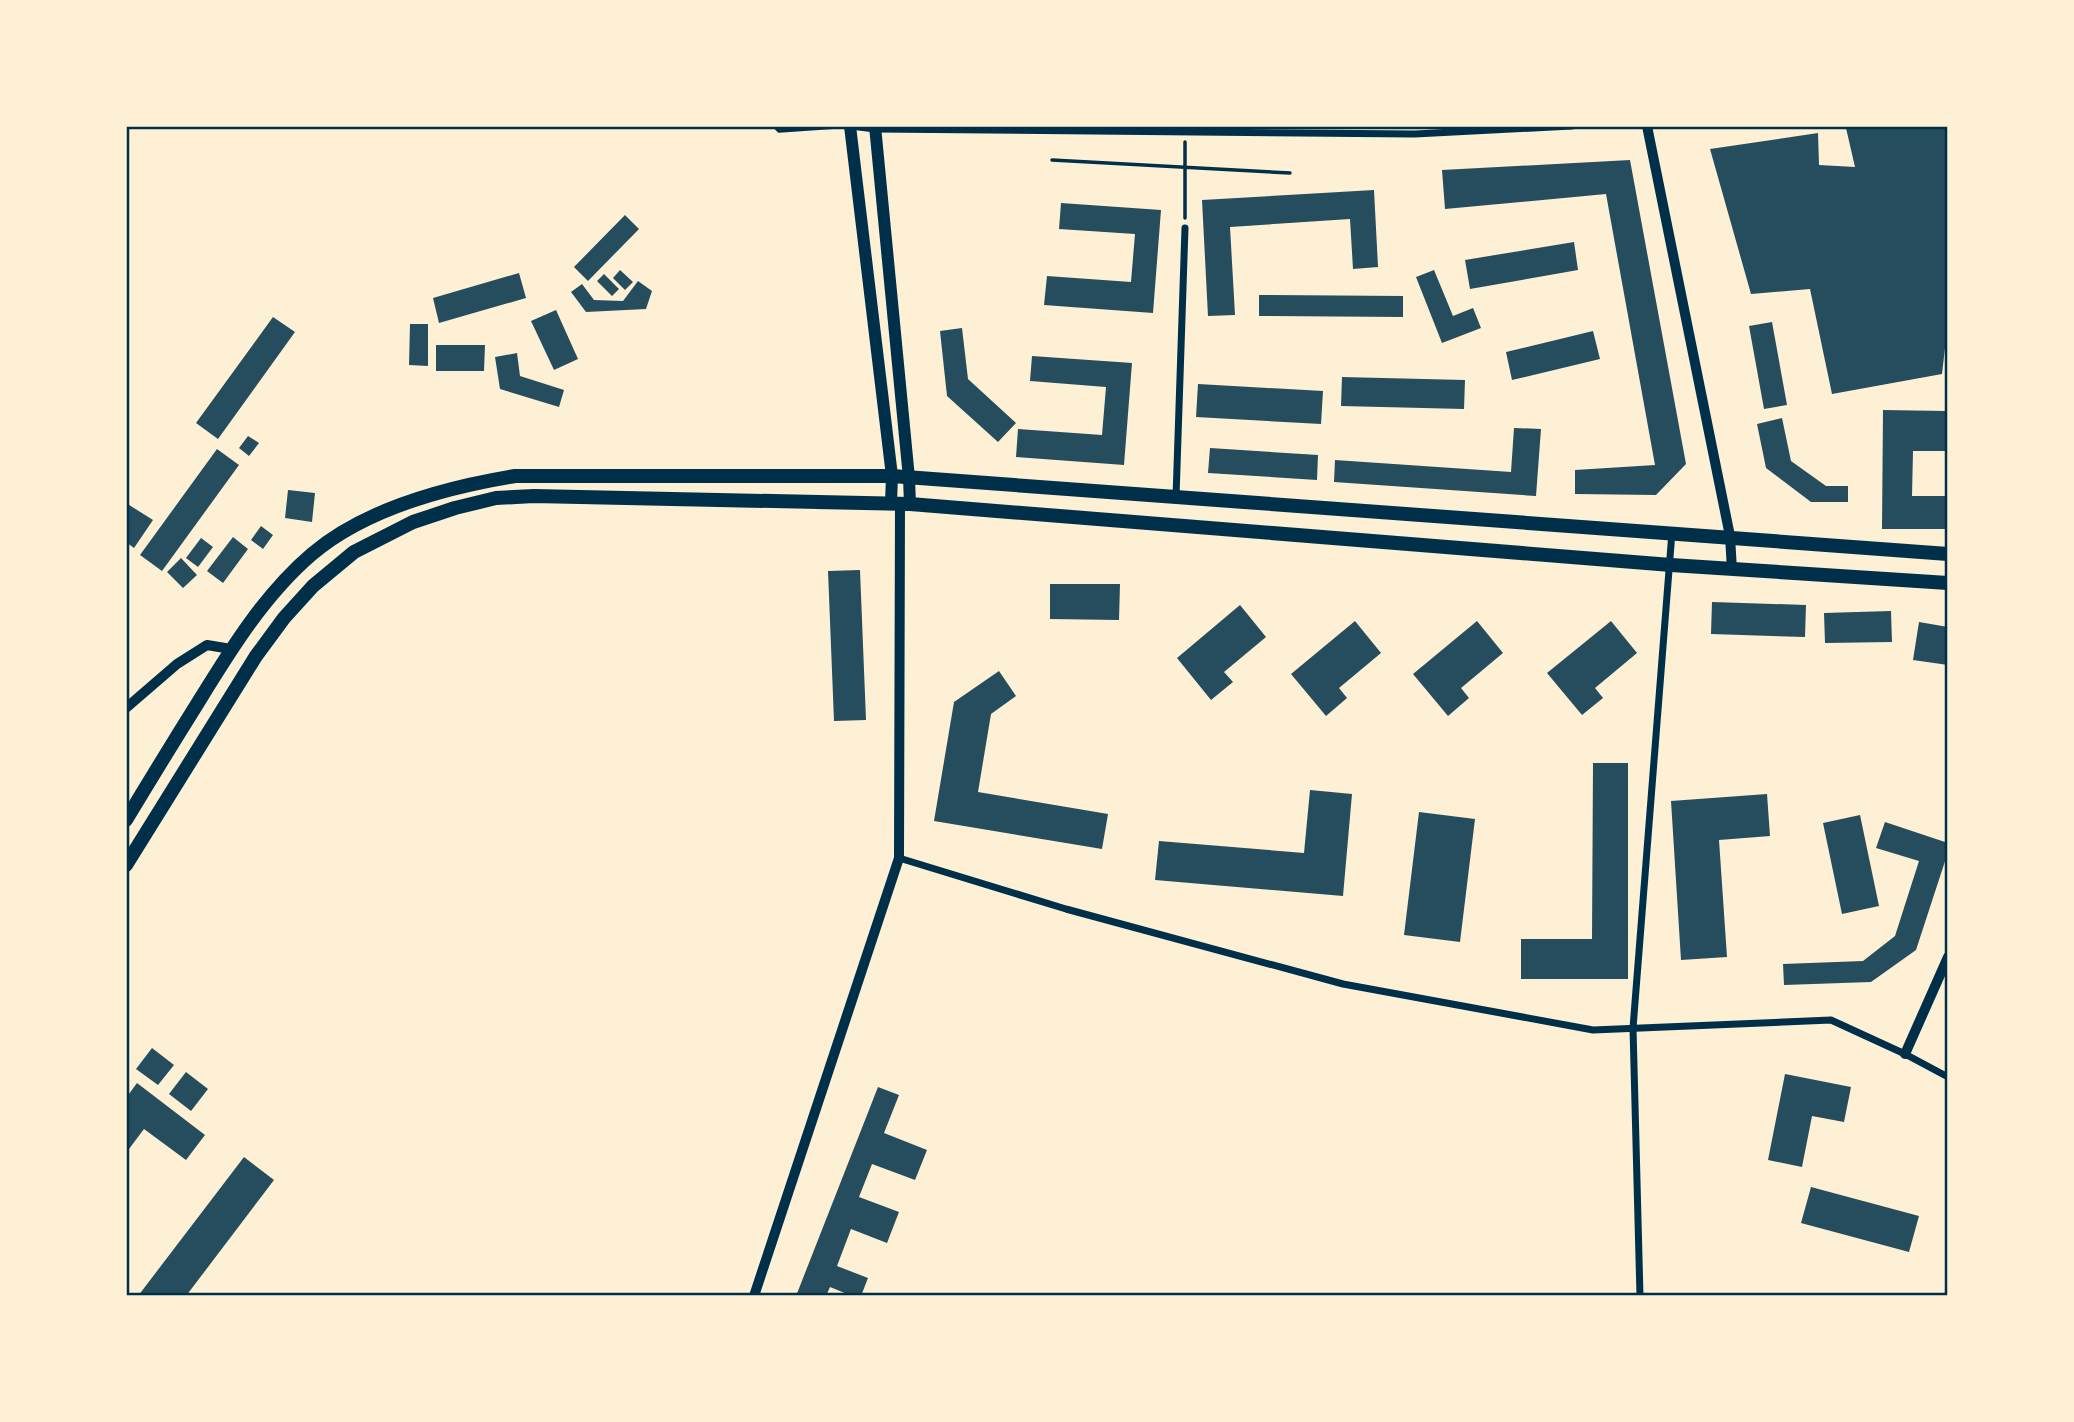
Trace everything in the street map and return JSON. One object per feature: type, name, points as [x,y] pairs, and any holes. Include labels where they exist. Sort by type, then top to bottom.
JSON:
[{"type":"highway","points":[[126,820],[248,624],[279,587],[313,553],[347,531],[390,510],[449,489],[514,476],[892,476],[1948,554]]},
{"type":"highway","points":[[126,865],[256,656],[284,618],[313,586],[354,552],[413,522],[496,498],[534,496],[900,504],[1732,570],[1948,583]]},
{"type":"main road","points":[[849,126],[892,476],[900,504]]},
{"type":"main road","points":[[875,128],[909,478],[900,504]]},
{"type":"street","points":[[849,126],[1415,134],[1572,126]]},
{"type":"street","points":[[1647,126],[1730,536],[1732,570]]},
{"type":"street","points":[[1176,497],[1185,228]]},
{"type":"street","points":[[754,1296],[900,858],[900,504]]},
{"type":"street","points":[[1640,1296],[1633,1028],[1672,532]]},
{"type":"street","points":[[126,708],[177,664],[206,645],[231,649]]},
{"type":"street","points":[[900,858],[1066,909],[1343,984],[1593,1030],[1830,1020],[1948,1077]]},
{"type":"street","points":[[1905,1054],[1948,957]]},
{"type":"path","points":[[774,126],[779,131],[849,126]]},
{"type":"path","points":[[1184,132],[1185,228]]},
{"type":"path","points":[[1052,160],[1290,173]]},
{"type":"building","points":[[1948,126],[1948,322],[1942,374],[1832,394],[1810,289],[1751,294],[1710,149],[1818,133],[1819,165],[1855,167],[1846,128]]},
{"type":"building","points":[[1630,160],[1686,464],[1656,495],[1575,494],[1575,470],[1655,465],[1606,194],[1445,209],[1442,170]]},
{"type":"building","points":[[1374,190],[1378,267],[1353,269],[1350,219],[1230,227],[1235,315],[1208,316],[1202,200]]},
{"type":"building","points":[[1061,203],[1161,210],[1153,313],[1044,305],[1047,276],[1131,282],[1135,234],[1059,229]]},
{"type":"building","points":[[625,215],[639,229],[588,281],[574,267]]},
{"type":"building","points":[[1574,242],[1578,270],[1470,289],[1465,260]]},
{"type":"building","points":[[620,270],[633,282],[625,290],[613,278]]},
{"type":"building","points":[[1434,270],[1453,316],[1473,308],[1481,328],[1442,343],[1416,277]]},
{"type":"building","points":[[519,273],[526,298],[439,323],[433,298]]},
{"type":"building","points":[[604,274],[619,289],[612,296],[597,281]]},
{"type":"building","points":[[638,281],[652,291],[646,309],[586,312],[571,292],[582,284],[594,300],[623,301]]},
{"type":"building","points":[[1259,295],[1403,296],[1403,317],[1259,316]]},
{"type":"building","points":[[556,310],[578,359],[554,370],[531,321]]},
{"type":"building","points":[[273,317],[295,332],[218,439],[196,423]]},
{"type":"building","points":[[1772,322],[1787,405],[1764,409],[1749,326]]},
{"type":"building","points":[[410,324],[428,324],[428,366],[409,365]]},
{"type":"building","points":[[962,328],[968,379],[1016,423],[998,442],[947,396],[940,331]]},
{"type":"building","points":[[1593,331],[1600,359],[1512,380],[1506,352]]},
{"type":"building","points":[[436,345],[485,345],[484,371],[436,371]]},
{"type":"building","points":[[517,353],[520,376],[564,390],[559,407],[500,389],[495,357]]},
{"type":"building","points":[[1032,356],[1132,363],[1124,465],[1016,457],[1018,429],[1102,435],[1106,387],[1030,381]]},
{"type":"building","points":[[1342,377],[1465,380],[1464,409],[1341,406]]},
{"type":"building","points":[[1198,384],[1323,391],[1321,424],[1196,417]]},
{"type":"building","points":[[1883,410],[1946,411],[1946,451],[1913,451],[1912,496],[1948,496],[1948,529],[1882,529]]},
{"type":"building","points":[[1782,418],[1791,461],[1826,486],[1848,486],[1848,502],[1811,502],[1766,468],[1757,424]]},
{"type":"building","points":[[1514,428],[1541,429],[1536,496],[1334,482],[1335,460],[1511,472]]},
{"type":"building","points":[[248,436],[259,443],[249,456],[239,448]]},
{"type":"building","points":[[1210,448],[1318,455],[1317,480],[1208,473]]},
{"type":"building","points":[[217,449],[239,465],[162,571],[140,555]]},
{"type":"building","points":[[288,490],[315,493],[312,522],[285,518]]},
{"type":"building","points":[[126,503],[153,520],[134,548],[126,542]]},
{"type":"building","points":[[261,526],[273,535],[263,549],[251,540]]},
{"type":"building","points":[[233,537],[248,549],[223,583],[207,571]]},
{"type":"building","points":[[201,538],[213,547],[198,567],[186,558]]},
{"type":"building","points":[[181,558],[197,575],[183,588],[167,572]]},
{"type":"building","points":[[860,570],[866,720],[834,721],[828,571]]},
{"type":"building","points":[[1050,584],[1120,584],[1119,620],[1050,619]]},
{"type":"building","points":[[1712,602],[1806,605],[1805,637],[1711,634]]},
{"type":"building","points":[[1240,605],[1266,637],[1224,672],[1233,682],[1211,700],[1177,658]]},
{"type":"building","points":[[1891,611],[1892,642],[1825,643],[1824,613]]},
{"type":"building","points":[[1355,621],[1381,653],[1339,688],[1347,698],[1326,716],[1291,674]]},
{"type":"building","points":[[1477,621],[1503,653],[1461,688],[1469,698],[1448,716],[1413,674]]},
{"type":"building","points":[[1611,621],[1637,653],[1595,688],[1603,698],[1582,715],[1547,673]]},
{"type":"building","points":[[1919,622],[1948,627],[1948,665],[1913,660]]},
{"type":"building","points":[[999,671],[1016,696],[991,714],[978,792],[1108,814],[1102,849],[934,821],[954,702]]},
{"type":"building","points":[[1593,763],[1628,763],[1628,979],[1521,979],[1521,939],[1592,939]]},
{"type":"building","points":[[1310,790],[1352,794],[1343,896],[1155,880],[1159,841],[1304,853]]},
{"type":"building","points":[[1767,794],[1770,836],[1719,840],[1727,957],[1681,960],[1671,801]]},
{"type":"building","points":[[1419,812],[1475,819],[1460,942],[1404,935]]},
{"type":"building","points":[[1860,815],[1879,906],[1842,914],[1823,823]]},
{"type":"building","points":[[1885,822],[1948,843],[1948,852],[1916,950],[1871,982],[1784,985],[1783,964],[1863,961],[1895,936],[1919,861],[1876,848]]},
{"type":"building","points":[[152,1048],[174,1065],[158,1085],[136,1069]]},
{"type":"building","points":[[186,1072],[208,1089],[191,1111],[169,1094]]},
{"type":"building","points":[[1785,1074],[1851,1087],[1844,1122],[1812,1116],[1802,1167],[1768,1160]]},
{"type":"building","points":[[137,1083],[205,1135],[186,1160],[144,1129],[126,1153],[126,1098]]},
{"type":"building","points":[[878,1087],[899,1095],[884,1133],[927,1150],[915,1180],[872,1164],[859,1197],[899,1212],[887,1243],[851,1229],[837,1266],[868,1278],[861,1296],[852,1296],[830,1287],[826,1296],[796,1296]]},
{"type":"building","points":[[244,1157],[274,1180],[186,1296],[138,1296]]},
{"type":"building","points":[[1811,1187],[1919,1216],[1909,1252],[1801,1223]]}]
